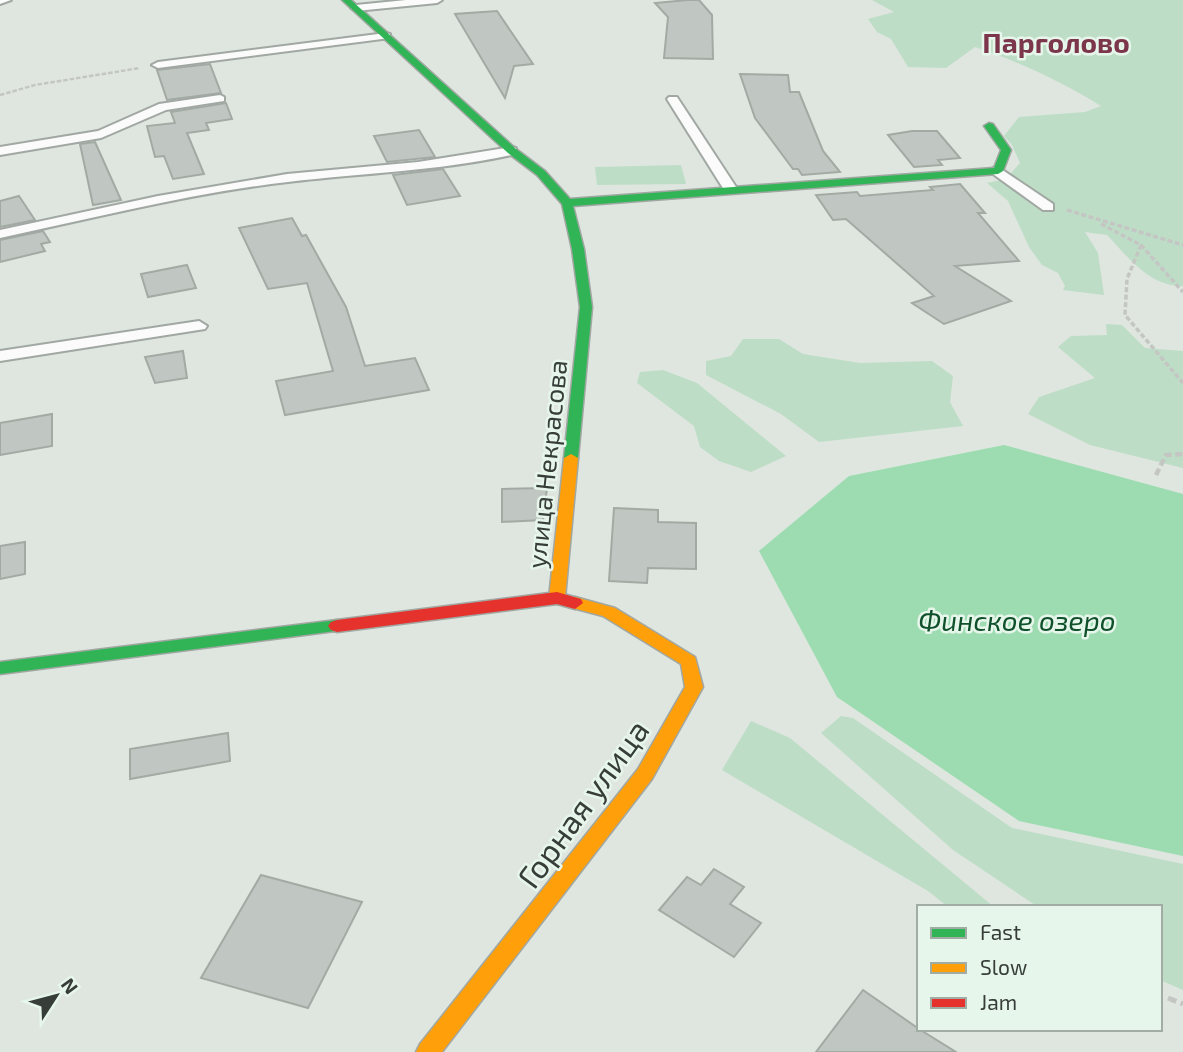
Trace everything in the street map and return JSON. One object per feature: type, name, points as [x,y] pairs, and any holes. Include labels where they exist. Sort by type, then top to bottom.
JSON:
[{"type":"street","name":"улица Некрасова","points":[[0,668],[557,598],[586,307],[578,249],[567,203],[541,173],[512,151],[351,4]]},
{"type":"street","points":[[567,203],[998,172],[1006,150],[989,126]]},
{"type":"street","name":"Горная улица","points":[[428,1052],[645,774],[694,687],[689,661],[659,641],[609,612],[557,598]]},
{"type":"lane","points":[[0,1],[6,0]]},
{"type":"lane","points":[[351,4],[437,0]]},
{"type":"lane","points":[[158,65],[386,36]]},
{"type":"lane","points":[[0,151],[102,134],[163,107],[220,99]]},
{"type":"lane","points":[[673,99],[731,190]]},
{"type":"lane","points":[[0,234],[158,200],[287,178],[418,166],[512,151]]},
{"type":"lane","points":[[998,172],[1048,207]]},
{"type":"lane","points":[[0,356],[199,326]]},
{"type":"path","points":[[0,95],[82,76],[158,65]]},
{"type":"path","points":[[1183,244],[1094,220],[1140,245],[1183,292]]},
{"type":"path","points":[[1140,245],[1127,279],[1125,314],[1183,383]]},
{"type":"path","points":[[1156,475],[1166,455],[1183,454]]},
{"type":"path","points":[[1168,998],[1183,1004]]},
{"type":"shaded area","points":[[872,0],[1183,0],[1183,286],[1160,282],[1150,276],[1107,235],[1085,232],[1098,253],[1104,295],[1063,290],[1065,286],[1058,273],[1042,265],[1029,247],[1008,201],[987,183],[1006,179],[1020,163],[1012,145],[1004,136],[1019,117],[1085,112],[1101,106],[1039,73],[975,47],[946,68],[908,67],[891,39],[877,32],[868,19],[894,12]]},
{"type":"shaded area","points":[[681,165],[686,184],[597,185],[595,167]]},
{"type":"shaded area","points":[[1106,324],[1122,325],[1145,348],[1183,351],[1183,468],[1090,445],[1028,414],[1039,397],[1095,378],[1058,347],[1071,336],[1107,335]]},
{"type":"shaded area","points":[[743,339],[779,339],[803,354],[860,363],[932,361],[953,376],[950,402],[963,426],[819,442],[781,414],[706,375],[706,361],[731,356]]},
{"type":"shaded area","points":[[663,370],[697,383],[786,456],[751,472],[719,461],[700,447],[694,426],[637,383],[640,372]]},
{"type":"shaded area","points":[[841,716],[853,718],[1012,828],[1183,864],[1183,990],[1162,981],[1162,905],[1035,905],[953,850],[821,733]]},
{"type":"shaded area","points":[[751,721],[790,738],[992,905],[946,905],[928,891],[722,770]]},
{"type":"water","name":"Финское озеро","points":[[1004,445],[1183,494],[1183,856],[1019,821],[837,697],[759,551],[849,476]]},
{"type":"building","points":[[699,0],[712,15],[713,59],[664,58],[668,17],[655,3]]},
{"type":"building","points":[[497,11],[533,64],[514,66],[505,98],[455,14]]},
{"type":"building","points":[[210,64],[221,93],[167,100],[157,70]]},
{"type":"building","points":[[740,74],[788,75],[790,92],[799,92],[823,151],[840,172],[802,175],[798,169],[793,169],[755,118]]},
{"type":"building","points":[[226,103],[232,119],[206,123],[209,130],[187,133],[204,174],[173,179],[164,156],[155,157],[147,126],[175,123],[171,112]]},
{"type":"building","points":[[419,130],[435,157],[387,162],[374,136]]},
{"type":"building","points":[[937,131],[960,158],[938,160],[942,165],[914,167],[888,135]]},
{"type":"building","points":[[95,142],[121,200],[93,205],[80,144]]},
{"type":"building","points":[[443,169],[460,196],[407,205],[393,175]]},
{"type":"building","points":[[960,184],[985,213],[978,213],[1019,261],[955,266],[1011,301],[944,324],[912,303],[934,296],[846,219],[833,220],[816,195],[857,192],[860,196],[933,190],[930,187]]},
{"type":"building","points":[[19,196],[35,220],[0,227],[0,201]]},
{"type":"building","points":[[292,218],[302,236],[306,235],[346,307],[365,366],[415,358],[429,390],[285,415],[276,381],[333,371],[307,283],[268,289],[239,228]]},
{"type":"building","points":[[43,231],[50,242],[41,244],[45,251],[0,262],[0,240]]},
{"type":"building","points":[[187,265],[196,288],[148,297],[141,274]]},
{"type":"building","points":[[183,351],[187,378],[155,383],[145,357]]},
{"type":"building","points":[[52,414],[52,446],[0,455],[0,423]]},
{"type":"building","points":[[547,488],[543,520],[502,522],[502,489]]},
{"type":"building","points":[[614,508],[658,510],[658,522],[696,523],[696,569],[648,568],[647,583],[609,581]]},
{"type":"building","points":[[25,542],[25,574],[0,579],[0,546]]},
{"type":"building","points":[[228,733],[230,761],[130,779],[130,749]]},
{"type":"building","points":[[714,869],[744,887],[730,904],[761,923],[734,957],[659,910],[687,877],[701,885]]},
{"type":"building","points":[[261,875],[362,902],[308,1008],[201,978]]},
{"type":"building","points":[[863,990],[917,1028],[917,1031],[922,1031],[956,1052],[816,1052]]},
{"type":"traffic: fast","points":[[346,0],[512,151],[541,173],[567,203],[578,249],[586,307],[571,458]]},
{"type":"traffic: fast","points":[[567,203],[998,171],[1006,150],[989,126]]},
{"type":"traffic: fast","points":[[0,668],[337,626]]},
{"type":"traffic: slow","points":[[557,598],[571,458]]},
{"type":"traffic: slow","points":[[428,1052],[645,774],[694,687],[689,661],[609,612],[575,603]]},
{"type":"traffic: jam","points":[[337,626],[557,598],[575,603]]},
{"type":"district","name":"Парголово","points":[[1056,42]]}]
